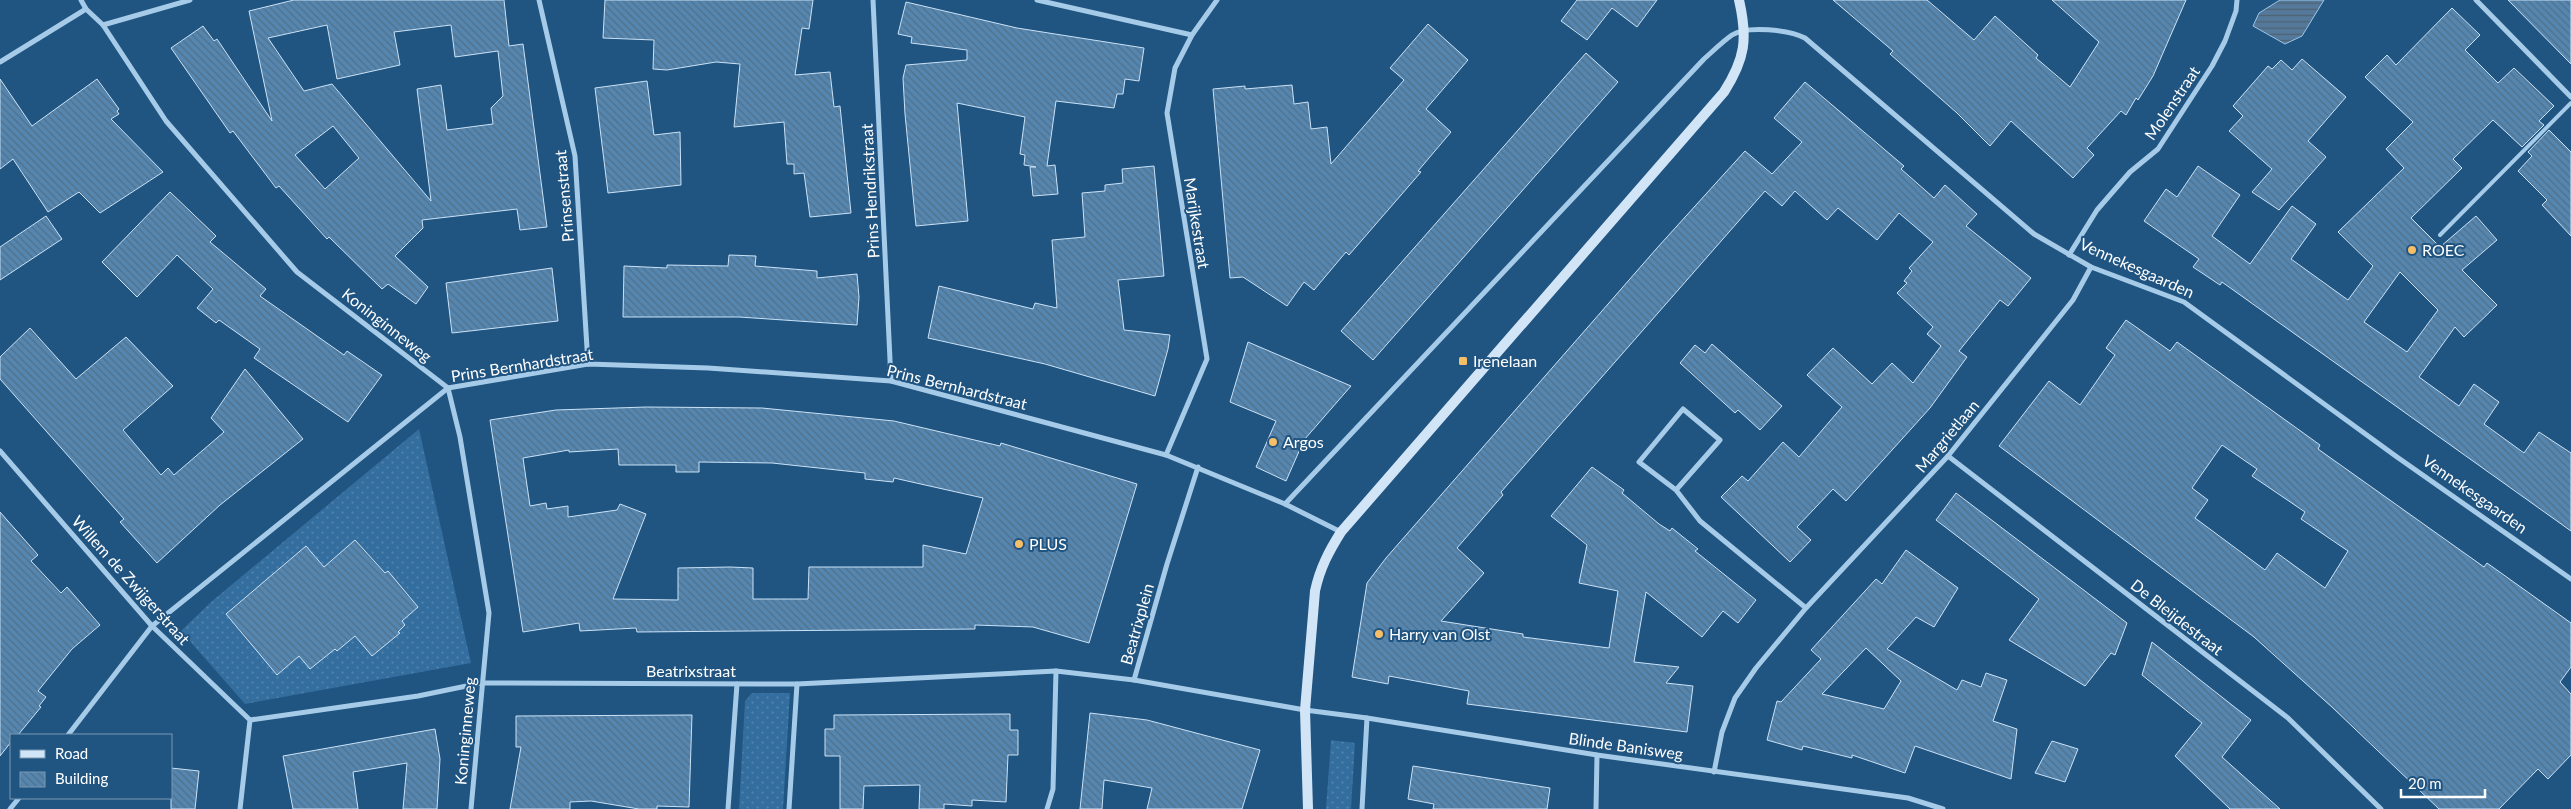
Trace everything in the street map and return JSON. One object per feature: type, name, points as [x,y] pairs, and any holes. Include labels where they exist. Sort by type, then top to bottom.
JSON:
[{"type":"main road","points":[[1308,809],[1305,710],[1315,591],[1326,557],[1341,532],[1724,92],[1738,70],[1742,58],[1744,30],[1739,0]]},
{"type":"street","name":"Koninginneweg","points":[[81,0],[86,9],[103,25],[166,122],[297,272],[448,388],[460,437],[489,613],[481,683],[472,809]]},
{"type":"street","points":[[103,25],[190,0]]},
{"type":"street","name":"Prinsenstraat","points":[[539,0],[575,156],[588,364]]},
{"type":"street","name":"Prins Hendrikstraat","points":[[873,0],[891,381]]},
{"type":"street","points":[[1037,0],[1192,35]]},
{"type":"street","name":"Marijkestraat","points":[[1166,455],[1207,359],[1167,113],[1174,68],[1192,35],[1217,0]]},
{"type":"street","name":"Molenstraat","points":[[2069,255],[2097,210],[2130,172],[2158,149],[2212,66],[2225,41],[2236,11],[2237,0]]},
{"type":"street","points":[[2476,0],[2571,97]]},
{"type":"street","points":[[0,62],[86,9]]},
{"type":"street","points":[[1285,504],[1704,58],[1733,34],[1744,30]]},
{"type":"street","name":"Vennekesgaarden","points":[[1744,30],[1795,33],[1805,38],[2034,234],[2091,267],[2184,302],[2398,458],[2571,579]]},
{"type":"street","name":"Margrietlaan","points":[[1714,772],[1722,732],[1735,698],[1756,668],[1806,608],[1948,456],[2073,300],[2091,267]]},
{"type":"street","name":"Prins Bernhardstraat","points":[[69,734],[152,626],[448,388],[588,364],[717,369],[891,381],[1166,455]]},
{"type":"street","points":[[1676,490],[1720,440],[1683,409],[1639,462],[1676,490],[1700,521],[1806,608]]},
{"type":"street","name":"Willem de Zwijgerstraat","points":[[0,451],[152,626],[250,720]]},
{"type":"street","points":[[1166,455],[1285,504],[1341,532]]},
{"type":"street","name":"De Bleijdestraat","points":[[1948,456],[2288,718],[2381,809]]},
{"type":"street","name":"Beatrixplein","points":[[1198,467],[1167,564],[1134,680],[1305,710]]},
{"type":"street","points":[[1047,809],[1053,789],[1056,671]]},
{"type":"street","name":"Beatrixstraat","points":[[250,720],[418,696],[481,683],[797,684],[1056,671],[1134,680]]},
{"type":"street","points":[[728,809],[737,684]]},
{"type":"street","points":[[789,809],[797,684]]},
{"type":"street","name":"Blinde Banisweg","points":[[1305,710],[1367,718],[1597,755],[1908,798],[1943,809]]},
{"type":"street","points":[[1362,809],[1367,718]]},
{"type":"street","points":[[240,809],[250,720]]},
{"type":"street","points":[[1596,809],[1597,755]]},
{"type":"street","points":[[10,809],[18,799]]},
{"type":"lane","points":[[2440,235],[2571,104]]},
{"type":"shaded area","points":[[2280,0],[2324,0],[2302,36],[2285,44],[2253,26],[2259,13]]},
{"type":"shaded area","points":[[419,429],[471,663],[245,704],[181,631],[211,602]]},
{"type":"shaded area","points":[[752,693],[790,693],[783,809],[739,809],[745,701]]},
{"type":"shaded area","points":[[1331,740],[1355,743],[1351,809],[1326,809]]},
{"type":"building","points":[[294,0],[504,0],[509,46],[523,44],[547,227],[520,230],[517,209],[422,220],[423,228],[395,256],[428,287],[416,304],[388,284],[382,289],[329,237],[327,239],[279,186],[276,188],[233,131],[230,133],[171,48],[203,26],[214,41],[217,39],[272,121],[249,11]],"holes":[[[327,25],[337,79],[400,65],[394,32],[451,25],[455,57],[498,51],[503,96],[491,108],[493,124],[447,130],[441,85],[417,89],[431,201],[332,84],[304,91],[268,38]],[[333,126],[359,158],[325,189],[295,155]]]},
{"type":"building","points":[[605,0],[813,0],[809,29],[802,28],[795,75],[830,72],[834,107],[840,106],[851,213],[810,217],[804,173],[794,174],[794,164],[787,164],[784,122],[734,127],[740,64],[716,62],[667,70],[653,69],[654,40],[603,38]]},
{"type":"building","points":[[1577,0],[1657,0],[1637,27],[1612,8],[1587,40],[1561,21]]},
{"type":"building","points":[[1833,0],[1927,0],[1974,40],[1995,16],[2038,55],[2036,58],[2070,87],[2099,42],[2052,0],[2186,0],[2153,76],[2138,100],[2136,98],[2126,115],[2121,111],[2087,148],[2094,155],[2073,178],[2011,121],[1990,146],[1957,113],[1890,54],[1893,51]]},
{"type":"building","points":[[2508,0],[2571,0],[2571,64]]},
{"type":"building","points":[[906,2],[1017,28],[1144,48],[1139,81],[1125,79],[1123,94],[1117,94],[1114,108],[1056,101],[1047,166],[1055,165],[1058,194],[1033,196],[1030,167],[1036,167],[1024,165],[1025,155],[1020,154],[1025,117],[957,103],[968,221],[916,226],[905,114],[903,78],[906,65],[967,60],[967,50],[911,43],[912,37],[898,34]]},
{"type":"building","points":[[2452,8],[2480,35],[2465,50],[2498,83],[2514,68],[2554,106],[2539,121],[2544,125],[2522,147],[2493,120],[2453,159],[2462,168],[2411,218],[2440,247],[2476,216],[2497,240],[2462,270],[2497,305],[2464,337],[2455,327],[2419,377],[2459,406],[2474,384],[2499,402],[2484,424],[2524,453],[2539,432],[2571,453],[2571,531],[2222,282],[2220,285],[2193,267],[2199,259],[2144,221],[2166,189],[2177,197],[2198,166],[2240,195],[2212,236],[2250,264],[2292,206],[2316,224],[2291,259],[2348,300],[2373,266],[2338,232],[2404,168],[2386,149],[2413,122],[2365,77],[2387,55],[2396,65]],"holes":[[[2400,272],[2438,310],[2407,352],[2364,322]]]},
{"type":"building","points":[[1428,24],[1468,60],[1426,109],[1451,132],[1418,171],[1421,172],[1349,255],[1346,252],[1314,290],[1304,282],[1287,306],[1243,277],[1230,278],[1213,89],[1245,86],[1245,89],[1292,85],[1294,104],[1308,102],[1311,129],[1327,127],[1331,164],[1404,80],[1390,68]]},
{"type":"building","points":[[1586,53],[1618,82],[1373,360],[1341,331]]},
{"type":"building","points":[[2302,59],[2346,97],[2308,141],[2326,157],[2279,210],[2252,192],[2272,169],[2229,131],[2243,116],[2233,106],[2268,66],[2272,69],[2281,60],[2292,70]]},
{"type":"building","points":[[0,79],[32,126],[97,79],[119,109],[117,111],[119,114],[111,119],[163,172],[100,213],[79,192],[48,212],[13,159],[0,169]]},
{"type":"building","points":[[647,81],[654,135],[680,132],[681,185],[608,193],[595,88]]},
{"type":"building","points":[[1805,82],[1904,166],[1901,169],[1934,198],[1945,185],[1977,214],[1966,226],[2031,278],[2008,306],[2000,300],[1959,351],[1967,357],[1930,408],[1846,501],[1833,489],[1797,527],[1811,540],[1790,562],[1721,497],[1742,476],[1748,481],[1783,442],[1799,457],[1842,407],[1807,375],[1833,348],[1872,384],[1892,363],[1913,383],[1941,346],[1927,334],[1933,327],[1897,293],[1907,283],[1904,281],[1912,271],[1909,268],[1933,242],[1899,213],[1877,240],[1838,208],[1827,220],[1795,191],[1782,206],[1765,191],[1501,492],[1503,495],[1457,548],[1484,573],[1441,621],[1523,634],[1523,637],[1609,648],[1618,591],[1579,583],[1587,545],[1551,516],[1592,467],[1624,490],[1622,493],[1659,524],[1670,531],[1672,528],[1698,549],[1695,551],[1756,600],[1738,623],[1723,611],[1702,637],[1646,592],[1634,662],[1679,667],[1666,683],[1693,686],[1687,732],[1467,704],[1469,691],[1389,676],[1388,684],[1352,677],[1367,583],[1386,558],[1657,248],[1745,151],[1772,174],[1802,142],[1774,118]]},
{"type":"building","points":[[2549,130],[2571,152],[2571,236],[2542,205],[2547,200],[2518,171],[2532,156],[2528,152]]},
{"type":"building","points":[[1154,166],[1164,276],[1118,280],[1124,330],[1170,335],[1155,396],[1045,364],[928,338],[939,286],[1033,309],[1035,303],[1057,308],[1052,240],[1085,237],[1082,193],[1105,191],[1105,185],[1123,183],[1122,169]]},
{"type":"building","points":[[170,192],[216,236],[210,242],[266,289],[260,296],[344,355],[347,351],[382,375],[348,422],[254,358],[260,349],[219,320],[216,323],[197,308],[213,289],[177,255],[137,297],[102,262]]},
{"type":"building","points":[[46,216],[62,239],[0,280],[0,247]]},
{"type":"building","points":[[729,255],[756,256],[755,266],[817,271],[817,278],[857,274],[859,297],[857,325],[739,317],[623,317],[624,266],[667,268],[667,265],[728,266]]},
{"type":"building","points":[[552,268],[558,321],[452,333],[446,283]]},
{"type":"building","points":[[2126,320],[2170,351],[2177,342],[2320,445],[2318,449],[2484,567],[2487,563],[2571,623],[2571,667],[2560,682],[2571,694],[2571,755],[2548,779],[2538,769],[2499,809],[2439,809],[2333,708],[2254,637],[1999,446],[2049,381],[2080,405],[2115,355],[2106,348]],"holes":[[[2222,445],[2257,469],[2252,476],[2305,512],[2301,519],[2348,551],[2325,588],[2277,553],[2265,570],[2195,518],[2208,500],[2192,488]]]},
{"type":"building","points":[[30,328],[76,379],[126,337],[173,386],[123,430],[161,475],[168,468],[174,475],[224,432],[211,418],[245,369],[303,439],[220,505],[157,563],[120,522],[124,519],[0,379],[0,357]]},
{"type":"building","points":[[1248,342],[1351,386],[1304,440],[1286,481],[1256,467],[1276,421],[1230,402]]},
{"type":"building","points":[[1712,344],[1782,406],[1760,430],[1738,410],[1735,413],[1680,363],[1695,345],[1705,353]]},
{"type":"building","points":[[646,407],[762,408],[894,421],[1000,446],[1001,443],[1137,484],[1089,643],[1033,627],[975,625],[975,629],[637,632],[636,628],[580,631],[579,623],[523,632],[490,420],[556,410]],"holes":[[[618,449],[619,465],[676,465],[676,472],[699,472],[699,462],[772,463],[865,473],[865,479],[893,482],[894,478],[983,498],[966,554],[923,545],[923,567],[809,567],[808,599],[753,599],[753,568],[730,567],[678,568],[678,600],[613,599],[646,514],[620,504],[617,510],[568,517],[568,506],[547,509],[546,503],[530,506],[523,458],[569,450],[569,452]]]},
{"type":"building","points":[[1956,493],[2127,623],[2115,655],[2111,653],[2085,686],[2009,640],[2039,599],[1936,520]]},
{"type":"building","points":[[0,512],[38,555],[31,561],[61,593],[67,587],[100,625],[72,649],[38,691],[46,697],[39,706],[41,707],[19,734],[10,734],[10,743],[0,756]]},
{"type":"building","points":[[355,540],[385,573],[388,571],[418,607],[402,621],[405,625],[398,632],[400,633],[372,656],[355,636],[310,669],[299,656],[277,675],[226,614],[306,546],[324,567]]},
{"type":"building","points":[[1906,550],[1958,588],[1934,627],[1916,617],[1887,649],[1957,690],[1962,680],[1981,687],[1986,673],[2007,680],[1993,721],[2017,729],[2011,779],[1915,746],[1905,773],[1852,755],[1852,758],[1803,746],[1802,750],[1767,740],[1777,701],[1781,702],[1821,659],[1811,650],[1876,579],[1882,584]],"holes":[[[1866,648],[1901,681],[1884,709],[1822,694]]]},
{"type":"building","points":[[2152,642],[2251,720],[2222,757],[2280,809],[2230,809],[2175,756],[2202,723],[2142,675]]},
{"type":"building","points":[[1090,713],[1147,720],[1260,750],[1242,809],[1147,809],[1152,788],[1104,780],[1102,809],[1080,809]]},
{"type":"building","points":[[1010,714],[1010,730],[1018,730],[1018,755],[1008,755],[1006,802],[972,800],[972,806],[944,804],[944,809],[919,809],[920,785],[864,786],[863,809],[840,809],[840,756],[825,756],[825,729],[834,729],[834,715]]},
{"type":"building","points":[[692,715],[689,807],[657,806],[657,809],[639,809],[591,801],[570,802],[570,809],[510,809],[521,747],[516,747],[516,716]]},
{"type":"building","points":[[435,729],[440,759],[437,809],[403,809],[407,763],[353,772],[358,809],[293,809],[283,756]]},
{"type":"building","points":[[2052,741],[2078,749],[2065,782],[2035,773]]},
{"type":"building","points":[[1413,766],[1550,788],[1547,809],[1433,809],[1434,804],[1408,799]]},
{"type":"building","points":[[172,768],[199,771],[195,809],[171,809]]},
{"type":"place","name":"ROEC","points":[[2412,250]]},
{"type":"place","name":"Irenelaan","points":[[1463,361]]},
{"type":"place","name":"Argos","points":[[1273,442]]},
{"type":"place","name":"PLUS","points":[[1019,544]]},
{"type":"place","name":"Harry van Olst","points":[[1379,634]]}]
